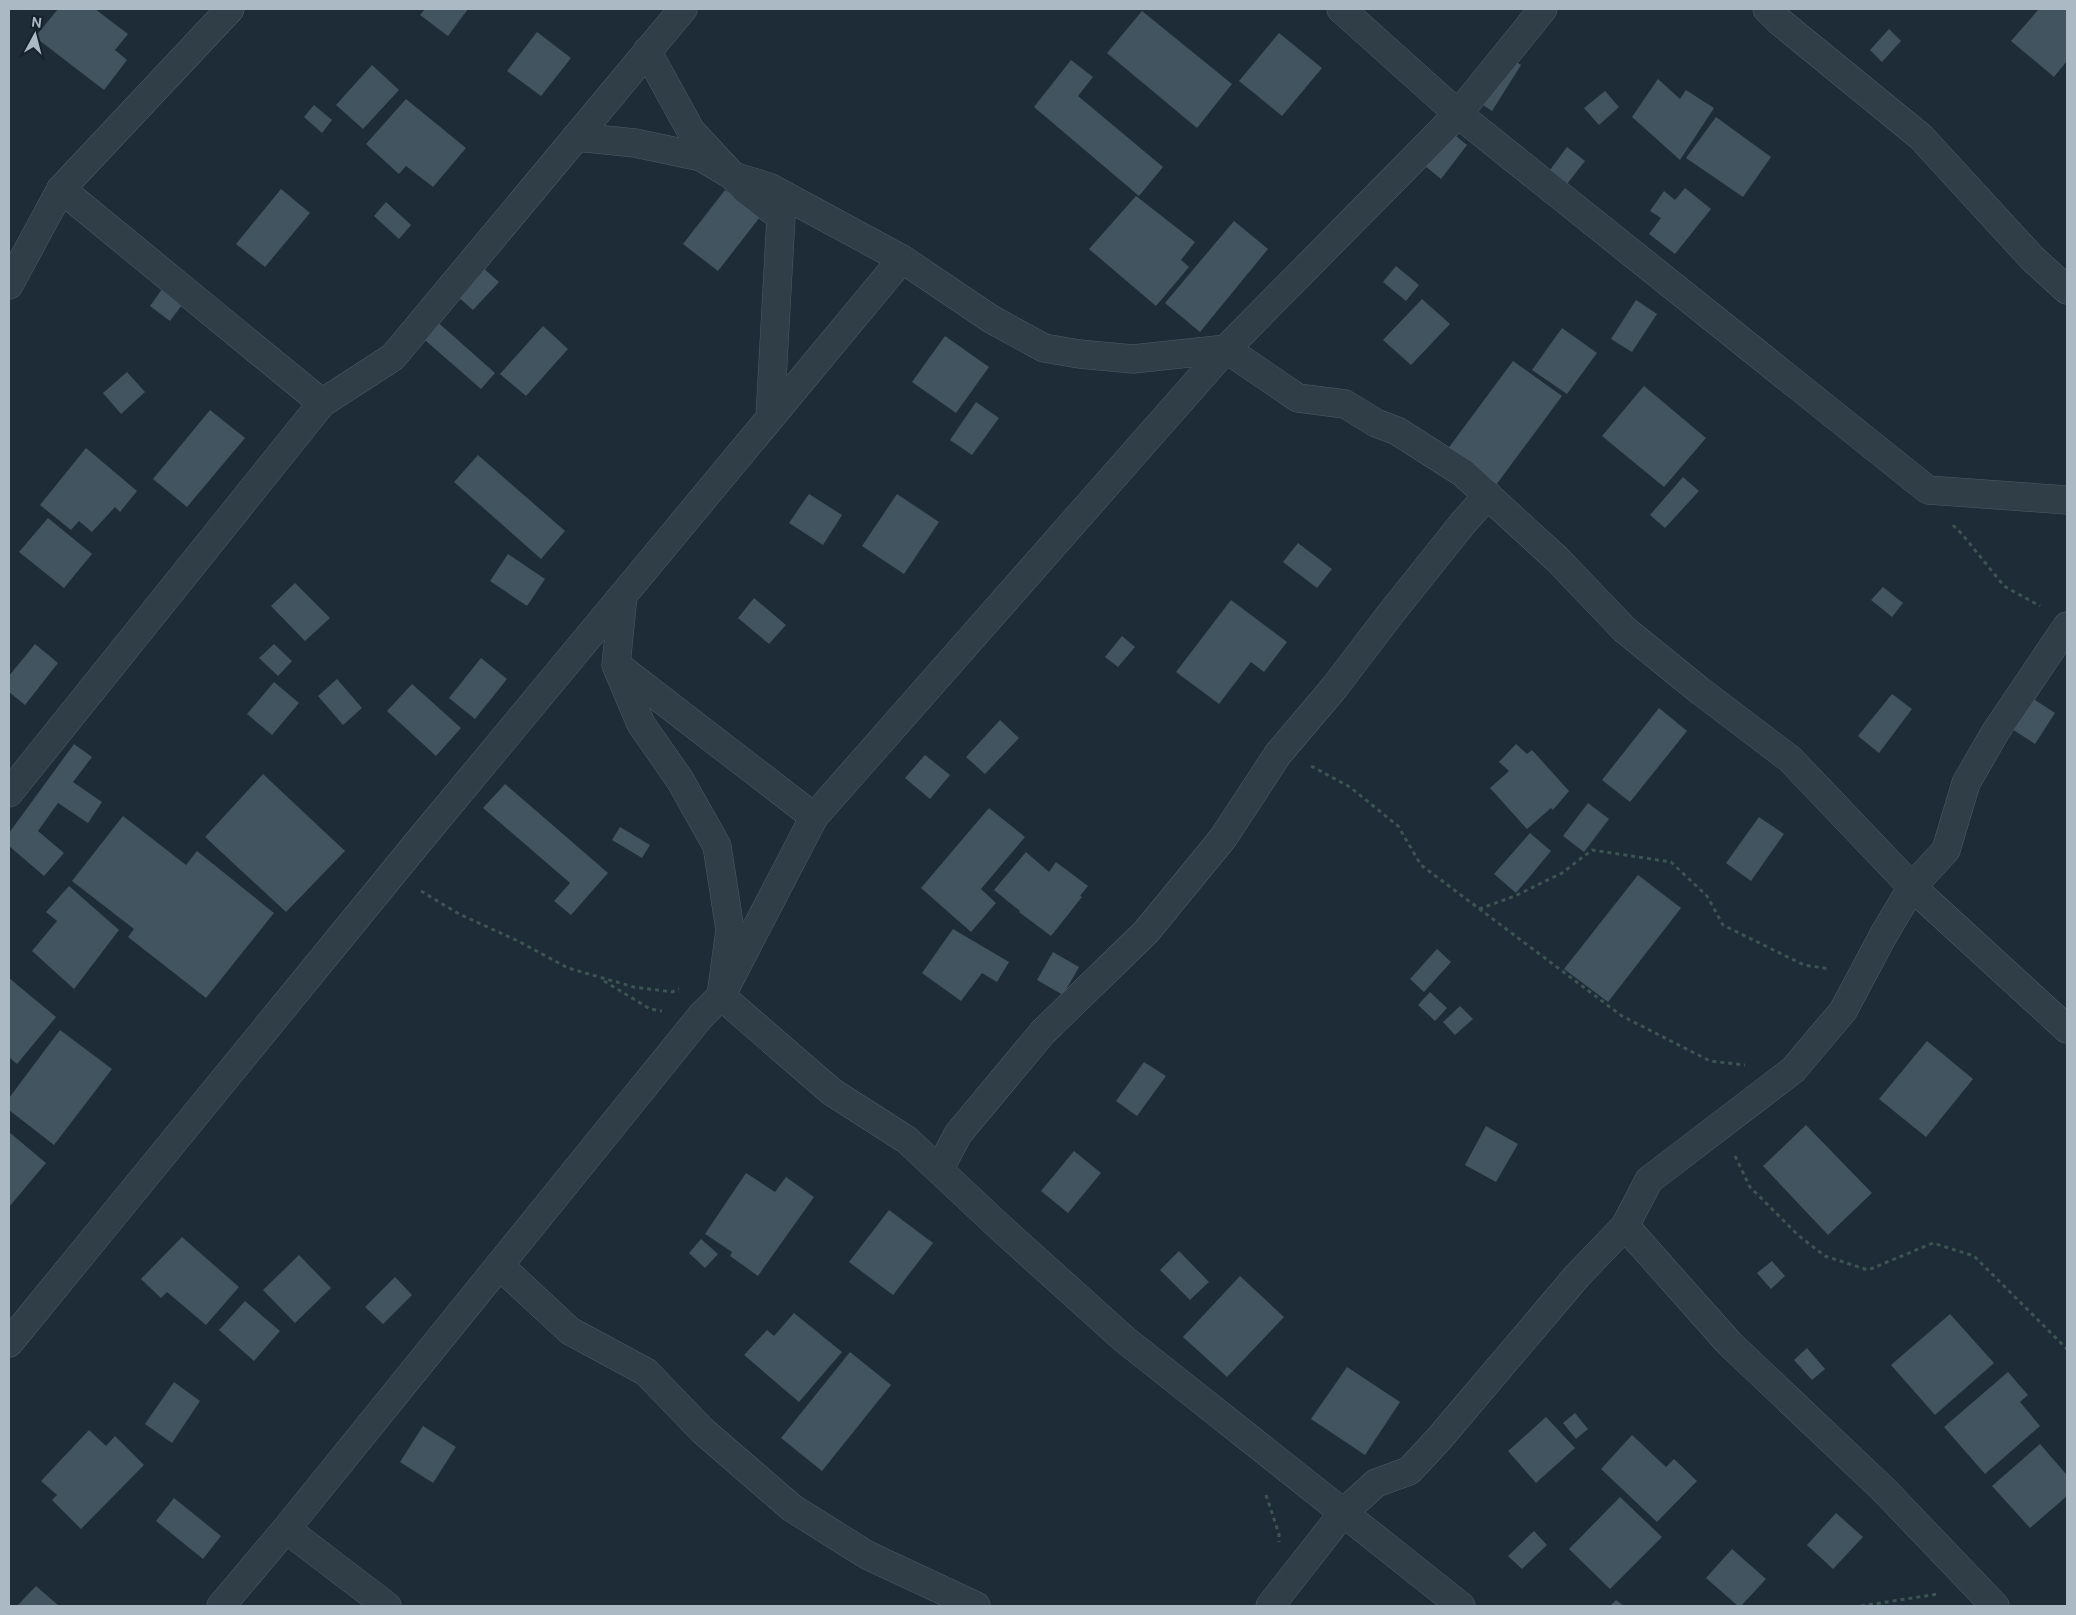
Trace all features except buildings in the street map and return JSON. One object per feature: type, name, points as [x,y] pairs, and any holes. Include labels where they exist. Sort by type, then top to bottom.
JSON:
[{"type":"street","points":[[9,285],[61,189],[230,9]]},
{"type":"street","points":[[9,793],[322,403],[393,357],[683,9]]},
{"type":"street","points":[[1341,9],[1458,114],[1928,490],[2067,500]]},
{"type":"street","points":[[221,1606],[286,1529],[701,1016],[722,986],[814,817],[1226,349],[1458,114],[1543,9]]},
{"type":"street","points":[[1767,9],[1779,21],[1921,137],[2032,258],[2067,290]]},
{"type":"street","points":[[647,51],[690,131],[745,189],[781,217],[770,417]]},
{"type":"street","points":[[576,137],[635,144],[701,157],[733,176],[770,187],[902,259],[991,318],[1044,348],[1079,354],[1133,359],[1226,349],[1298,398],[1345,404],[1376,422],[1397,431],[1463,474],[1557,558],[1625,630],[1699,690],[1790,759],[1912,887],[2067,1029]]},
{"type":"street","points":[[61,189],[322,403]]},
{"type":"street","points":[[9,1343],[392,874],[902,259]]},
{"type":"street","points":[[939,1170],[958,1134],[1044,1032],[1146,932],[1223,838],[1281,750],[1334,688],[1463,523],[1488,495]]},
{"type":"street","points":[[623,596],[616,665],[641,724],[680,780],[717,846],[730,930],[722,986]]},
{"type":"street","points":[[1270,1606],[1344,1513],[1376,1483],[1409,1471],[1438,1440],[1578,1276],[1625,1226],[1649,1180],[1793,1070],[1843,1011],[1912,887],[1946,850],[1966,783],[1996,731],[2067,626]]},
{"type":"street","points":[[586,640],[814,817]]},
{"type":"street","points":[[722,986],[832,1092],[907,1140],[1124,1339],[1461,1606]]},
{"type":"street","points":[[1625,1226],[1729,1343],[1884,1490],[1995,1606]]},
{"type":"street","points":[[499,1265],[570,1331],[646,1372],[702,1432],[792,1508],[868,1555],[976,1606]]},
{"type":"street","points":[[286,1529],[387,1606]]},
{"type":"path","points":[[1948,521],[1962,534],[2004,586],[2043,608]]},
{"type":"path","points":[[1281,750],[1350,787],[1398,826],[1421,865],[1622,1016],[1710,1061],[1793,1070]]},
{"type":"path","points":[[1479,909],[1515,896],[1562,872],[1592,850],[1627,854],[1671,862],[1707,896],[1723,925],[1804,965],[1862,974]]},
{"type":"path","points":[[392,874],[459,914],[518,941],[568,968],[634,987],[672,992],[722,986]]},
{"type":"path","points":[[602,979],[650,1009],[701,1016]]},
{"type":"path","points":[[1724,1123],[1730,1148],[1750,1187],[1799,1236],[1825,1256],[1868,1270],[1933,1243],[1974,1256],[2067,1349]]},
{"type":"path","points":[[1264,1450],[1264,1488],[1279,1534],[1279,1544]]},
{"type":"path","points":[[1861,1606],[1905,1600],[1975,1585]]}]
